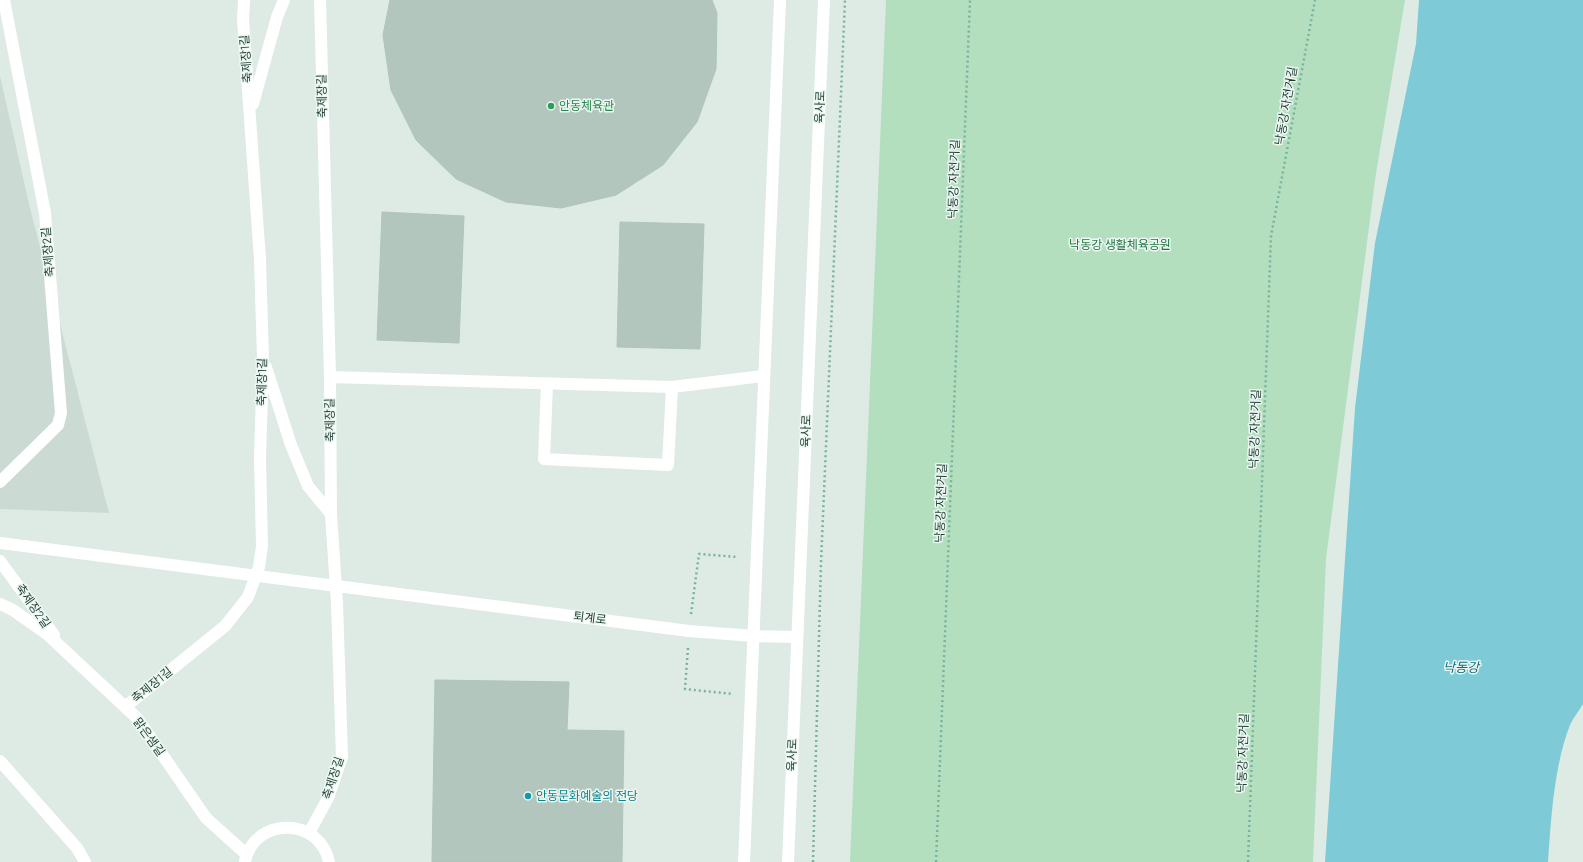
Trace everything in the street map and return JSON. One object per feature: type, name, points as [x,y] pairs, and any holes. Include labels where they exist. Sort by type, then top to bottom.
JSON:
[{"type":"street","name":"축제장2길","points":[[0,482],[58,426],[61,413],[45,213],[4,0]]},
{"type":"street","name":"축제장1길","points":[[125,707],[225,626],[248,597],[258,567],[262,546],[260,459],[263,358],[260,260],[243,19],[244,0]]},
{"type":"street","points":[[250,113],[277,17],[284,0]]},
{"type":"street","name":"축제장길","points":[[309,833],[328,798],[342,757],[337,603],[331,514],[330,377],[320,0]]},
{"type":"street","points":[[744,862],[763,376],[780,0]]},
{"type":"street","name":"육사로","points":[[788,862],[824,0]]},
{"type":"street","points":[[263,358],[291,445],[308,486],[331,514]]},
{"type":"street","points":[[330,377],[672,387],[763,376]]},
{"type":"street","points":[[546,384],[544,459],[668,465],[672,387]]},
{"type":"street","name":"퇴계로","points":[[0,543],[689,631],[753,636],[797,637]]},
{"type":"street","name":"축제장2길","points":[[0,561],[65,650]]},
{"type":"street","name":"맑은샘길","points":[[0,604],[13,610],[47,634],[137,718],[206,818],[246,858]]},
{"type":"street","points":[[0,761],[77,848],[86,862]]},
{"type":"street","points":[[246,858],[254,842],[265,833],[279,828],[294,828],[309,833],[320,843],[328,856],[329,862]]},
{"type":"path","points":[[813,862],[821,563],[845,0]]},
{"type":"path","name":"낙동강 자전거길","points":[[936,862],[970,0]]},
{"type":"path","name":"낙동강 자전거길","points":[[1248,862],[1271,236],[1314,0]]},
{"type":"shaded area","points":[[0,76],[30,208],[109,513],[0,509]]},
{"type":"green space","name":"낙동강 생활체육공원","points":[[886,0],[1405,0],[1376,173],[1326,559],[1313,862],[850,862]]},
{"type":"water","name":"낙동강","points":[[1419,0],[1583,0],[1583,704],[1570,725],[1560,758],[1554,792],[1548,862],[1325,862],[1355,408],[1375,243],[1416,44]]},
{"type":"building","name":"안동체육관","points":[[390,0],[712,0],[717,13],[716,69],[697,122],[663,165],[616,195],[561,208],[506,202],[456,179],[416,140],[391,90],[383,35]]},
{"type":"building","points":[[382,212],[464,216],[459,343],[377,340]]},
{"type":"building","points":[[620,222],[704,224],[700,349],[617,347]]},
{"type":"building","name":"안동문화예술의 전당","points":[[435,680],[569,682],[567,730],[624,731],[622,862],[432,862]]},
{"type":"place","name":"안동체육관","points":[[551,106]]},
{"type":"place","name":"안동문화예술의 전당","points":[[528,796]]}]
